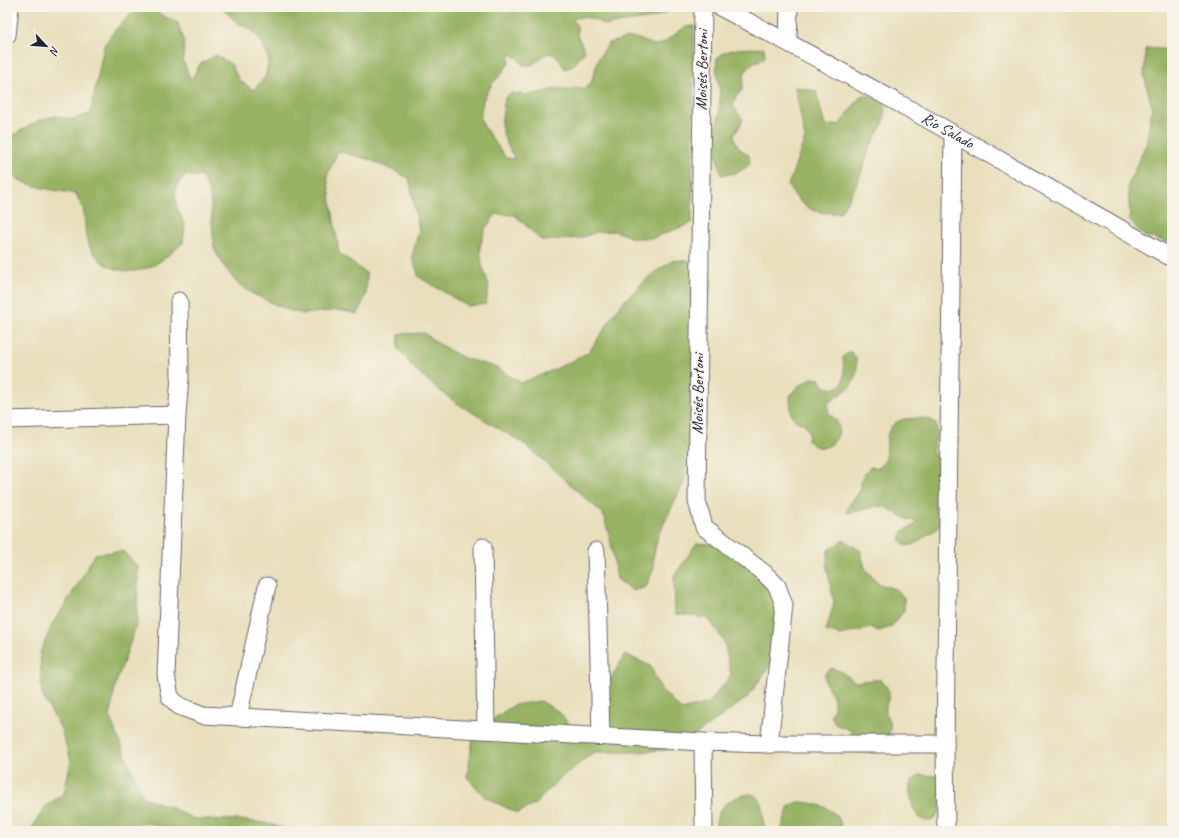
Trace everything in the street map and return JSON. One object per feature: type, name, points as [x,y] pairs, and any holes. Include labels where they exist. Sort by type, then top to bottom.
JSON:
[{"type":"street","points":[[7,35],[10,7]]},
{"type":"street","name":"Moisés Bertoni","points":[[703,7],[697,501],[704,527],[769,577],[777,586],[784,605],[770,744]]},
{"type":"street","name":"Río Salado","points":[[720,7],[788,42],[954,134],[1172,258]]},
{"type":"street","points":[[788,42],[789,7]]},
{"type":"street","points":[[946,831],[945,744],[954,134]]},
{"type":"street","points":[[179,301],[180,377],[177,415],[166,675],[170,697],[179,706],[203,715],[703,742],[770,744],[945,744]]},
{"type":"street","points":[[7,420],[177,415]]},
{"type":"street","points":[[483,547],[486,730]]},
{"type":"street","points":[[596,551],[601,736]]},
{"type":"street","points":[[238,717],[267,586]]},
{"type":"street","points":[[703,742],[704,831]]},
{"type":"green space","points":[[146,7],[178,23],[184,40],[183,61],[191,80],[200,64],[216,55],[231,64],[239,80],[254,90],[265,77],[269,61],[263,44],[252,30],[236,22],[221,7],[677,7],[654,18],[605,25],[590,18],[581,17],[572,19],[577,26],[577,35],[585,51],[573,66],[565,69],[556,55],[547,53],[532,65],[523,65],[518,58],[510,54],[509,63],[492,84],[483,100],[480,118],[484,127],[506,158],[515,159],[506,143],[501,125],[505,98],[511,93],[529,95],[556,89],[584,88],[591,83],[599,57],[609,43],[627,38],[636,38],[654,45],[662,44],[685,27],[694,26],[692,223],[653,238],[633,238],[615,231],[597,232],[580,238],[542,241],[515,215],[496,214],[485,229],[480,247],[482,265],[489,285],[486,304],[467,306],[419,277],[412,257],[419,230],[409,178],[371,160],[338,151],[327,176],[339,253],[367,274],[366,294],[358,314],[339,310],[303,314],[285,309],[253,294],[236,282],[214,249],[210,193],[202,177],[184,175],[175,190],[177,209],[185,225],[183,243],[154,265],[145,269],[136,271],[118,270],[102,262],[90,247],[86,235],[83,209],[76,194],[38,187],[19,180],[12,175],[7,169],[7,139],[38,121],[55,116],[73,119],[90,114],[104,46],[114,31],[130,15]]},
{"type":"green space","points":[[745,48],[764,48],[765,57],[750,66],[744,73],[742,90],[736,97],[733,106],[743,120],[734,136],[739,147],[749,155],[750,164],[737,172],[721,175],[713,141],[719,117],[720,98],[717,58],[722,54],[733,50]]},
{"type":"green space","points":[[1146,48],[1172,50],[1172,243],[1144,236],[1130,221],[1128,185],[1146,144],[1152,107],[1144,75]]},
{"type":"green space","points":[[795,87],[816,91],[825,126],[840,124],[862,95],[885,97],[884,122],[871,145],[856,186],[840,213],[816,211],[804,205],[793,194],[788,186],[805,138]]},
{"type":"green space","points":[[674,260],[703,262],[712,282],[699,337],[695,459],[658,536],[653,558],[654,568],[646,587],[633,591],[617,579],[610,538],[603,514],[526,445],[455,402],[434,386],[413,367],[398,348],[399,334],[424,333],[440,345],[464,358],[495,367],[521,383],[558,368],[589,352],[621,304],[652,274]]},
{"type":"green space","points":[[850,351],[856,358],[857,369],[855,379],[850,387],[827,404],[829,413],[838,424],[839,431],[837,438],[828,446],[822,448],[817,447],[808,441],[809,432],[805,424],[796,421],[791,414],[790,396],[797,387],[812,378],[820,379],[825,387],[834,389],[842,384],[844,375],[843,357]]},
{"type":"green space","points":[[918,418],[932,421],[937,428],[932,451],[936,456],[940,467],[940,472],[938,483],[933,495],[937,504],[943,510],[943,516],[942,521],[936,530],[915,544],[906,546],[900,540],[903,531],[918,522],[909,520],[885,507],[876,506],[846,513],[849,505],[859,492],[860,482],[864,474],[870,467],[879,468],[885,461],[888,433],[893,424],[901,420]]},
{"type":"green space","points":[[844,540],[860,550],[865,568],[877,583],[895,589],[904,597],[904,611],[891,627],[879,631],[871,628],[840,635],[826,631],[834,603],[827,568],[828,550]]},
{"type":"green space","points":[[697,543],[721,545],[772,574],[782,612],[773,661],[748,697],[676,749],[639,752],[594,752],[558,780],[534,805],[517,813],[485,797],[467,777],[474,732],[514,705],[541,701],[559,712],[577,733],[594,731],[601,696],[625,654],[650,666],[661,689],[681,710],[709,703],[731,675],[724,641],[708,618],[675,614],[674,576]]},
{"type":"green space","points":[[123,551],[138,567],[137,623],[115,686],[110,718],[143,797],[172,808],[194,819],[238,820],[266,823],[293,831],[178,831],[147,823],[126,824],[110,831],[30,831],[45,807],[64,793],[71,761],[61,729],[42,695],[40,653],[53,623],[80,581],[95,554]]},
{"type":"green space","points":[[832,668],[840,671],[855,682],[881,680],[886,686],[889,697],[886,714],[890,724],[890,732],[881,748],[875,751],[864,752],[839,744],[852,731],[835,724],[831,715],[834,707],[834,698],[825,682],[825,673]]},
{"type":"green space","points":[[920,775],[936,776],[944,781],[940,809],[933,820],[920,818],[915,813],[912,804],[910,794],[911,782]]},
{"type":"green space","points":[[749,794],[758,798],[761,803],[764,831],[716,831],[718,816],[724,805],[734,798]]},
{"type":"green space","points":[[798,802],[820,805],[833,812],[838,817],[841,831],[781,831],[789,806]]}]
